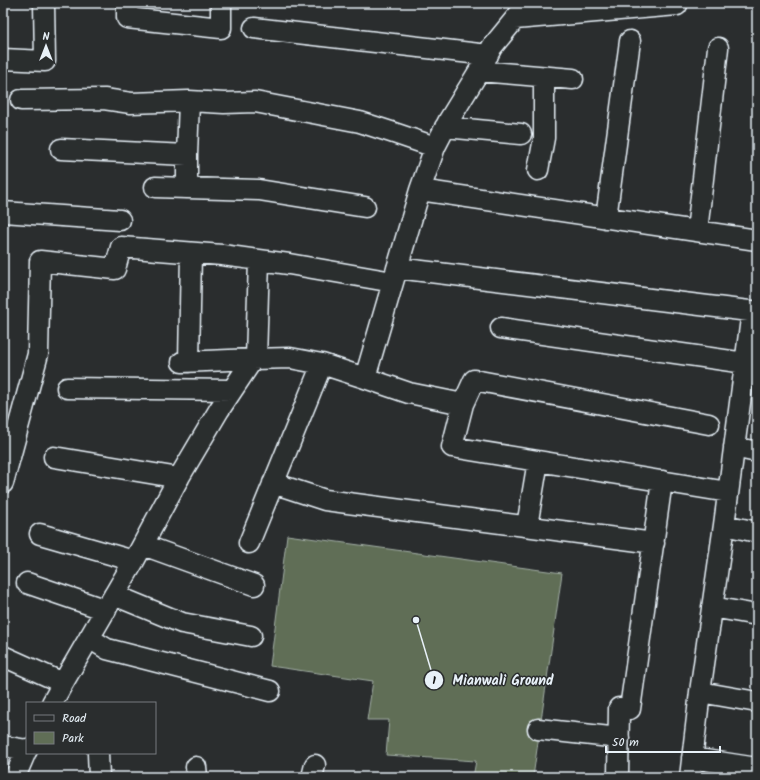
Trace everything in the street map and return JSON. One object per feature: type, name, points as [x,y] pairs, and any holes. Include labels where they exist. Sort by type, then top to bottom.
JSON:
[{"type":"street","points":[[3,59],[45,61],[44,3]]},
{"type":"street","points":[[127,3],[127,18],[221,28],[221,3]]},
{"type":"street","points":[[366,378],[420,190],[435,147],[484,63],[492,46],[524,8],[531,3]]},
{"type":"street","points":[[515,19],[677,5]]},
{"type":"street","points":[[254,28],[484,63],[544,76],[573,79]]},
{"type":"street","points":[[606,218],[630,42]]},
{"type":"street","points":[[697,231],[718,48]]},
{"type":"street","points":[[538,170],[544,138],[544,76]]},
{"type":"street","points":[[21,100],[104,99],[131,103],[189,101],[224,103],[255,102],[360,122],[435,147]]},
{"type":"street","points":[[187,188],[189,101]]},
{"type":"street","points":[[445,128],[521,134]]},
{"type":"street","points":[[61,149],[187,156]]},
{"type":"street","points":[[155,187],[259,190],[365,207]]},
{"type":"street","points":[[420,190],[757,240]]},
{"type":"street","points":[[3,212],[120,220]]},
{"type":"street","points":[[3,483],[38,354],[40,261],[115,269],[121,246],[222,255],[289,264],[754,311],[745,362],[691,768],[757,768]]},
{"type":"street","points":[[191,253],[186,362],[290,358],[322,364],[409,392],[463,404]]},
{"type":"street","points":[[53,702],[139,553],[179,478],[219,410],[254,359],[259,260]]},
{"type":"street","points":[[501,328],[745,362]]},
{"type":"street","points":[[249,543],[322,364]]},
{"type":"street","points":[[709,424],[474,380],[463,404],[452,447],[728,492]]},
{"type":"street","points":[[67,388],[232,390]]},
{"type":"street","points":[[734,447],[757,452]]},
{"type":"street","points":[[54,457],[179,478]]},
{"type":"street","points":[[527,526],[538,461]]},
{"type":"street","points":[[618,777],[619,708],[630,709],[662,481]]},
{"type":"street","points":[[274,483],[325,500],[654,543]]},
{"type":"street","points":[[724,526],[757,532]]},
{"type":"street","points":[[40,534],[139,553],[254,585]]},
{"type":"street","points":[[27,583],[110,603],[182,623],[251,636]]},
{"type":"street","points":[[712,607],[757,615]]},
{"type":"street","points":[[89,638],[107,649],[270,691]]},
{"type":"street","points":[[3,656],[63,683]]},
{"type":"street","points":[[700,692],[757,702]]},
{"type":"street","points":[[538,729],[619,738]]},
{"type":"street","points":[[3,746],[26,750]]},
{"type":"street","points":[[15,777],[26,752]]},
{"type":"street","points":[[98,754],[99,777]]},
{"type":"green space","points":[[287,535],[562,573],[533,777],[473,777],[476,761],[386,755],[389,720],[367,720],[373,681],[270,666]]},
{"type":"place","name":"Mianwali Ground","points":[[416,620]]}]
